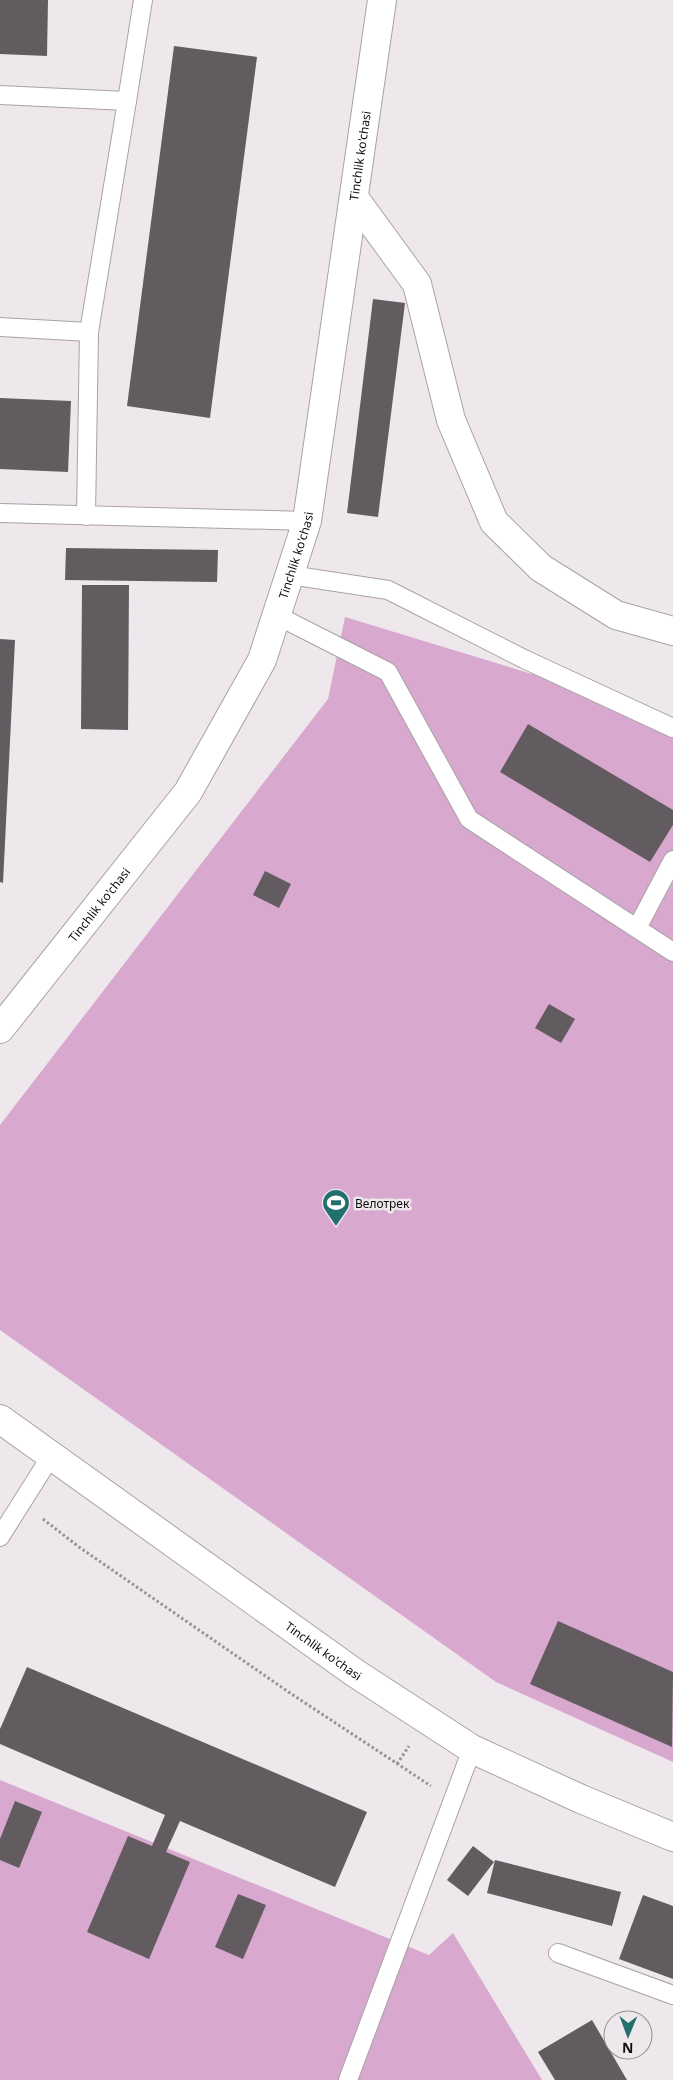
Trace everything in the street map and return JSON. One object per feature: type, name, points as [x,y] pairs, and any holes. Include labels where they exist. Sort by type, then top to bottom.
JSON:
[{"type":"street","name":"Tinchlik ko'chasi","points":[[0,1029],[188,792],[262,660],[307,521],[355,199],[382,0]]},
{"type":"street","points":[[355,199],[417,284],[451,420],[494,522],[541,568],[616,615],[673,631]]},
{"type":"street","name":"Tinchlik ko'chasi","points":[[0,1419],[355,1673],[472,1750],[581,1800],[673,1837]]},
{"type":"lane","points":[[86,516],[89,332],[144,0]]},
{"type":"lane","points":[[0,95],[127,101]]},
{"type":"lane","points":[[0,327],[89,332]]},
{"type":"lane","points":[[0,513],[307,521]]},
{"type":"lane","points":[[290,575],[388,590],[524,659],[673,728]]},
{"type":"lane","points":[[276,615],[388,672],[469,819],[673,952]]},
{"type":"lane","points":[[637,928],[673,860]]},
{"type":"lane","points":[[0,1537],[51,1456]]},
{"type":"lane","points":[[348,2080],[472,1750]]},
{"type":"lane","points":[[558,1953],[673,1995]]},
{"type":"path","points":[[22,1503],[79,1547],[290,1693],[453,1800]]},
{"type":"shaded area","name":"Велотрек","points":[[345,617],[673,717],[673,1762],[496,1682],[0,1330],[0,1125],[328,699]]},
{"type":"shaded area","points":[[0,1780],[429,1955],[453,1933],[542,2080],[0,2080]]},
{"type":"building","points":[[0,0],[48,0],[47,56],[0,54]]},
{"type":"building","points":[[174,46],[257,57],[210,418],[127,406]]},
{"type":"building","points":[[373,299],[405,303],[378,517],[347,513]]},
{"type":"building","points":[[0,398],[71,401],[68,472],[0,469]]},
{"type":"building","points":[[66,548],[218,550],[217,582],[65,580]]},
{"type":"building","points":[[82,585],[129,585],[128,730],[81,729]]},
{"type":"building","points":[[0,639],[15,640],[3,883],[0,882]]},
{"type":"building","points":[[528,724],[673,810],[673,825],[650,862],[500,772]]},
{"type":"building","points":[[265,871],[291,884],[279,908],[253,895]]},
{"type":"building","points":[[549,1004],[575,1019],[561,1043],[535,1028]]},
{"type":"building","points":[[558,1621],[673,1672],[672,1747],[530,1684]]},
{"type":"building","points":[[27,1667],[367,1812],[335,1887],[180,1821],[166,1852],[190,1862],[149,1959],[87,1932],[128,1836],[152,1846],[165,1815],[0,1744],[0,1729]]},
{"type":"building","points":[[15,1801],[42,1812],[19,1868],[0,1860],[0,1839]]},
{"type":"building","points":[[473,1846],[494,1862],[468,1896],[447,1880]]},
{"type":"building","points":[[495,1860],[621,1892],[612,1926],[487,1893]]},
{"type":"building","points":[[238,1894],[266,1905],[243,1959],[215,1947]]},
{"type":"building","points":[[643,1895],[673,1906],[673,1979],[619,1959]]},
{"type":"building","points":[[592,2020],[603,2039],[603,2060],[615,2060],[627,2080],[555,2080],[538,2052]]},
{"type":"place","name":"Велотрек","points":[[336,1227]]}]
